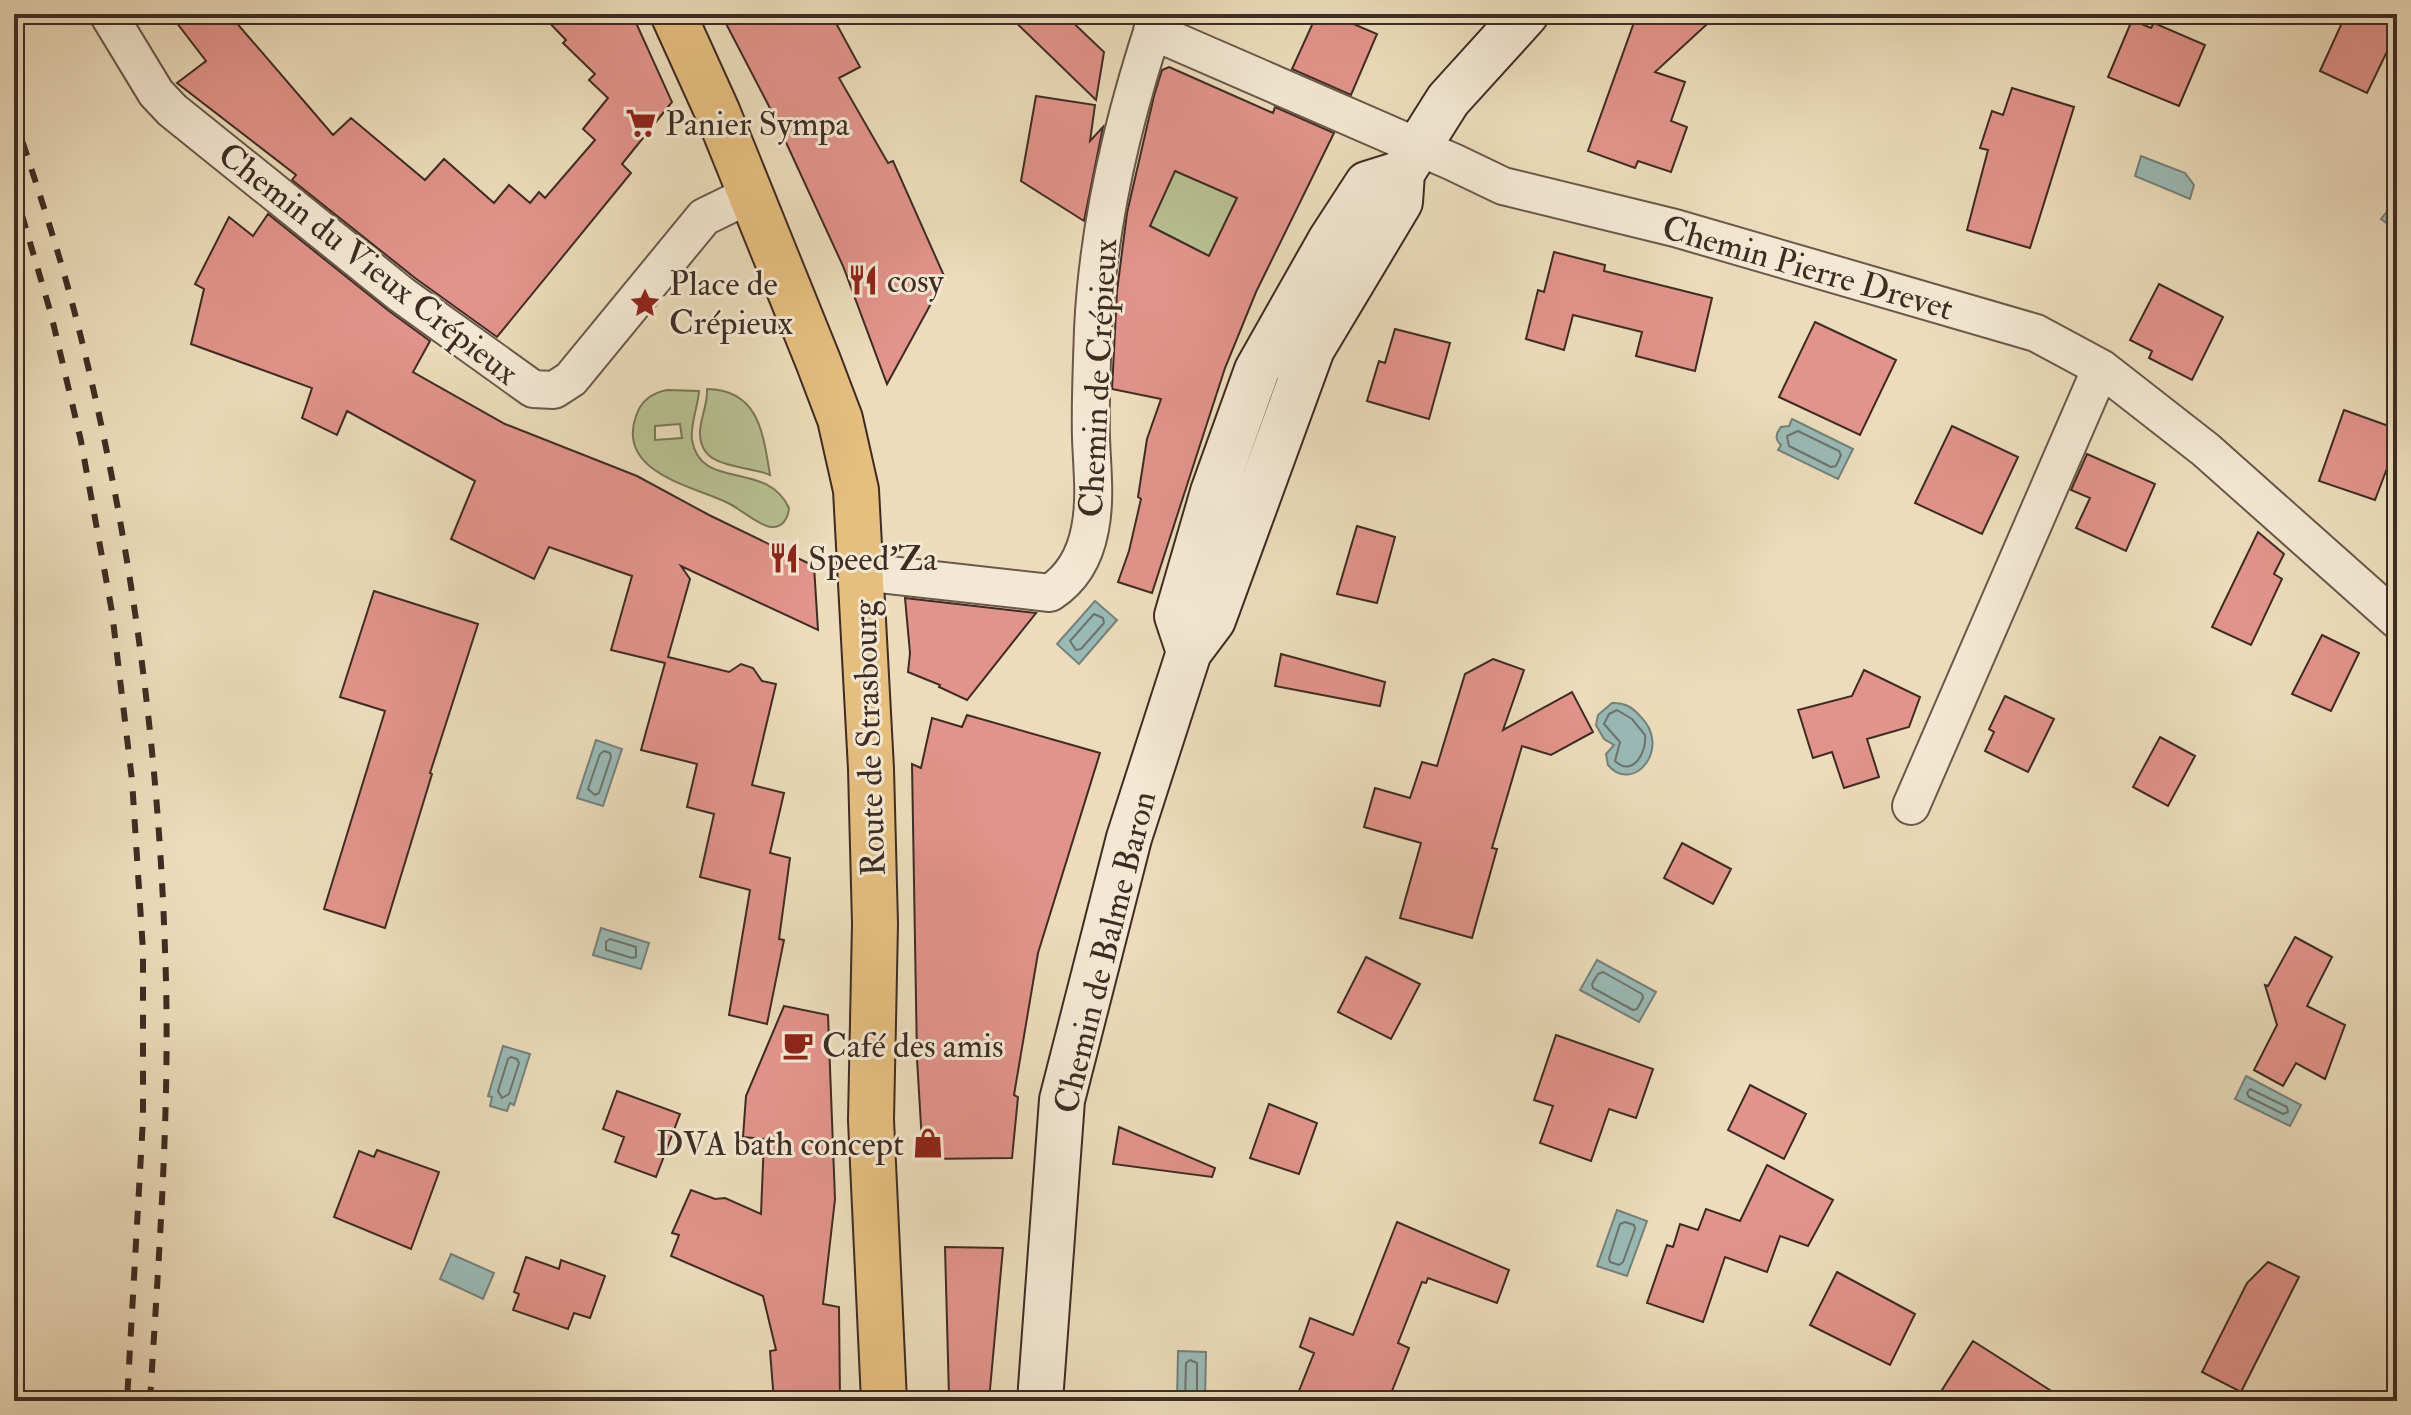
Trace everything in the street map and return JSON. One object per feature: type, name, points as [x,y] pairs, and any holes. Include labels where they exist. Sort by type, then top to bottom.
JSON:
[{"type":"main road","name":"Route de Strasbourg","points":[[673,14],[751,194],[840,419],[856,490],[862,572],[875,924],[871,1120],[884,1401]]},
{"type":"street","name":"Chemin du Vieux Crépieux","points":[[108,14],[156,93],[172,110],[402,295],[533,389],[554,390],[571,379],[704,217],[751,194]]},
{"type":"street","name":"Chemin de Balme Baron","points":[[1040,1401],[1062,1100],[1129,838],[1189,652],[1213,620],[1312,349],[1400,202],[1410,160],[1448,100],[1526,14]]},
{"type":"street","name":"Chemin Pierre Drevet","points":[[1155,23],[1410,160],[1675,228],[2029,331],[2101,368],[2206,450],[2397,620]]},
{"type":"street","name":"Chemin de Crépieux","points":[[862,572],[1050,593],[1067,582],[1080,561],[1090,529],[1094,486],[1090,399],[1097,273],[1116,162],[1155,23]]},
{"type":"street","points":[[1911,806],[2101,368]]},
{"type":"green space","points":[[1159,162],[1237,198],[1209,256],[1150,226]]},
{"type":"green space","points":[[707,389],[724,391],[748,406],[761,430],[770,475],[726,464],[708,454],[702,445],[700,433]]},
{"type":"green space","points":[[661,391],[699,391],[692,434],[698,456],[708,466],[765,484],[779,493],[789,508],[782,524],[771,527],[762,524],[728,503],[679,483],[647,464],[637,451],[633,435],[636,416],[644,402]],"holes":[[[680,424],[682,438],[655,440],[655,426]]]},
{"type":"water","points":[[2141,156],[2185,173],[2194,185],[2190,199],[2135,176]]},
{"type":"water","points":[[2397,199],[2397,231],[2381,219]]},
{"type":"water","points":[[1792,419],[1853,449],[1838,479],[1778,450],[1781,445],[1778,432],[1781,427],[1789,426]]},
{"type":"water","points":[[1095,601],[1117,620],[1079,664],[1057,644]]},
{"type":"water","points":[[1612,703],[1631,708],[1649,729],[1651,753],[1638,771],[1618,773],[1608,765],[1606,754],[1614,745],[1604,739],[1596,725],[1598,715]]},
{"type":"water","points":[[596,740],[622,749],[603,806],[577,798]]},
{"type":"water","points":[[601,928],[649,943],[641,969],[593,955]]},
{"type":"water","points":[[1597,960],[1656,992],[1639,1022],[1580,990]]},
{"type":"water","points":[[503,1046],[530,1054],[514,1105],[510,1103],[507,1111],[490,1106],[492,1097],[488,1096]]},
{"type":"water","points":[[2246,1076],[2301,1105],[2290,1126],[2235,1099]]},
{"type":"water","points":[[1617,1210],[1647,1221],[1627,1276],[1597,1266]]},
{"type":"water","points":[[451,1254],[494,1273],[483,1299],[440,1279]]},
{"type":"water","points":[[1178,1351],[1206,1352],[1205,1401],[1177,1401]]},
{"type":"building","points":[[170,14],[229,14],[333,135],[351,118],[425,180],[444,159],[494,203],[509,185],[530,203],[539,192],[545,198],[595,140],[583,129],[608,98],[589,80],[595,74],[563,43],[566,40],[541,14],[632,14],[672,102],[622,164],[631,173],[497,337],[415,278],[292,180],[296,175],[177,83],[206,61]]},
{"type":"building","points":[[721,14],[831,14],[860,67],[839,78],[888,163],[893,161],[945,278],[887,384],[843,266],[772,112]]},
{"type":"building","points":[[1007,14],[1064,14],[1104,52],[1096,100]]},
{"type":"building","points":[[1317,14],[1330,14],[1377,34],[1351,95],[1292,69]]},
{"type":"building","points":[[1637,14],[1718,14],[1655,72],[1685,82],[1671,121],[1687,127],[1671,172],[1638,161],[1635,168],[1588,151]]},
{"type":"building","points":[[2346,14],[2397,14],[2397,31],[2367,93],[2320,71]]},
{"type":"building","points":[[2132,20],[2151,28],[2154,23],[2205,45],[2179,106],[2108,77]]},
{"type":"building","points":[[1169,67],[1273,113],[1275,107],[1334,133],[1256,292],[1225,368],[1152,593],[1118,582],[1141,499],[1138,497],[1147,439],[1161,399],[1112,389],[1117,291],[1127,213],[1162,70]],"holes":[[[1175,171],[1237,198],[1209,256],[1150,226]]]},
{"type":"building","points":[[2012,88],[2074,107],[2030,248],[1967,230],[1988,150],[1980,148],[1992,111],[2003,115]]},
{"type":"building","points":[[1036,96],[1095,105],[1090,141],[1103,127],[1084,221],[1021,181]]},
{"type":"building","points":[[268,214],[430,341],[413,372],[505,424],[637,476],[814,566],[818,630],[681,566],[690,579],[668,657],[729,672],[741,664],[753,668],[762,681],[776,684],[752,785],[784,793],[770,853],[790,858],[779,939],[784,940],[767,1024],[729,1015],[750,890],[700,877],[714,814],[687,807],[697,764],[641,750],[665,663],[611,650],[632,576],[549,547],[534,579],[451,539],[475,481],[347,411],[337,435],[302,418],[312,388],[191,344],[204,289],[195,284],[229,217],[253,236]]},
{"type":"building","points":[[1554,252],[1605,265],[1604,271],[1712,298],[1695,371],[1636,356],[1642,332],[1573,315],[1564,350],[1526,339],[1538,290],[1544,292]]},
{"type":"building","points":[[2159,284],[2223,317],[2192,380],[2149,358],[2152,351],[2130,340]]},
{"type":"building","points":[[1815,322],[1896,360],[1860,435],[1779,397]]},
{"type":"building","points":[[1395,329],[1450,343],[1429,419],[1367,401],[1379,361],[1385,363]]},
{"type":"building","points":[[2344,410],[2397,429],[2397,442],[2375,500],[2319,481]]},
{"type":"building","points":[[1952,426],[2018,457],[1982,534],[1915,503]]},
{"type":"building","points":[[2087,454],[2155,484],[2126,551],[2076,528],[2090,498],[2071,490]]},
{"type":"building","points":[[1357,526],[1395,537],[1377,603],[1337,594]]},
{"type":"building","points":[[2258,532],[2284,554],[2274,574],[2282,579],[2251,645],[2212,627]]},
{"type":"building","points":[[374,591],[478,624],[385,928],[324,909],[385,711],[340,697]]},
{"type":"building","points":[[905,598],[1036,613],[967,700],[908,672],[910,653]]},
{"type":"building","points":[[2322,635],[2359,653],[2331,711],[2292,694]]},
{"type":"building","points":[[1281,654],[1385,682],[1380,706],[1275,686]]},
{"type":"building","points":[[1493,659],[1524,670],[1503,730],[1572,692],[1593,732],[1551,755],[1522,746],[1492,848],[1497,849],[1472,938],[1400,918],[1421,843],[1364,827],[1375,788],[1410,798],[1422,762],[1437,766],[1465,674]]},
{"type":"building","points":[[1864,670],[1920,697],[1909,727],[1867,739],[1879,777],[1844,788],[1832,752],[1813,758],[1798,710],[1852,696]]},
{"type":"building","points":[[2005,696],[2054,719],[2028,772],[1985,751],[1994,732],[1989,729]]},
{"type":"building","points":[[967,715],[1100,753],[1038,953],[1014,1095],[1018,1097],[1012,1158],[923,1159],[917,1059],[912,764],[921,768],[932,718],[962,727]]},
{"type":"building","points":[[2160,737],[2195,756],[2168,806],[2133,787]]},
{"type":"building","points":[[1682,843],[1731,869],[1713,904],[1664,878]]},
{"type":"building","points":[[2295,937],[2332,957],[2307,1006],[2345,1025],[2325,1079],[2296,1063],[2283,1086],[2254,1070],[2277,1025],[2265,985],[2268,986]]},
{"type":"building","points":[[1366,957],[1420,984],[1391,1039],[1338,1012]]},
{"type":"building","points":[[784,1006],[828,1015],[835,1199],[823,1304],[839,1307],[840,1401],[774,1401],[770,1351],[776,1350],[763,1296],[671,1256],[679,1235],[672,1233],[691,1190],[715,1199],[725,1198],[761,1214],[764,1139],[743,1137],[746,1096]]},
{"type":"building","points":[[1556,1035],[1653,1069],[1636,1118],[1609,1109],[1591,1161],[1540,1143],[1553,1106],[1534,1100]]},
{"type":"building","points":[[1750,1085],[1806,1114],[1784,1159],[1728,1130]]},
{"type":"building","points":[[617,1091],[680,1114],[656,1177],[615,1162],[624,1137],[603,1129]]},
{"type":"building","points":[[1269,1104],[1317,1123],[1299,1174],[1250,1158]]},
{"type":"building","points":[[1119,1127],[1215,1168],[1212,1177],[1113,1164]]},
{"type":"building","points":[[377,1150],[439,1172],[411,1249],[334,1217],[359,1151],[374,1157]]},
{"type":"building","points":[[1767,1165],[1833,1200],[1808,1246],[1780,1236],[1767,1272],[1725,1257],[1703,1322],[1647,1303],[1667,1245],[1673,1247],[1680,1224],[1698,1230],[1706,1209],[1740,1221]]},
{"type":"building","points":[[1397,1222],[1509,1270],[1497,1303],[1428,1278],[1426,1283],[1422,1282],[1398,1343],[1409,1348],[1388,1401],[1295,1401],[1314,1353],[1300,1347],[1310,1318],[1353,1335]]},
{"type":"building","points":[[945,1247],[1003,1248],[989,1400],[949,1397]]},
{"type":"building","points":[[526,1257],[559,1269],[561,1260],[605,1276],[590,1318],[574,1313],[568,1329],[513,1310],[519,1294],[514,1292]]},
{"type":"building","points":[[2268,1262],[2299,1277],[2241,1392],[2202,1372],[2247,1283]]},
{"type":"building","points":[[1837,1272],[1915,1314],[1890,1365],[1810,1325]]},
{"type":"building","points":[[1973,1341],[2067,1401],[1935,1401]]},
{"type":"railway","points":[[14,116],[60,261],[93,388],[125,547],[147,708],[161,869],[166,1006],[163,1176],[150,1401]]},
{"type":"railway","points":[[14,188],[51,314],[81,441],[112,612],[132,780],[143,951],[143,1119],[127,1401]]},
{"type":"place","name":"Panier Sympa","points":[[641,123]]},
{"type":"place","name":"cosy","points":[[863,280]]},
{"type":"place","name":"Place de Crépieux","points":[[645,303]]},
{"type":"place","name":"Speed'Za","points":[[784,558]]},
{"type":"place","name":"Café des amis","points":[[798,1045]]},
{"type":"place","name":"DVA bath concept","points":[[928,1143]]}]
